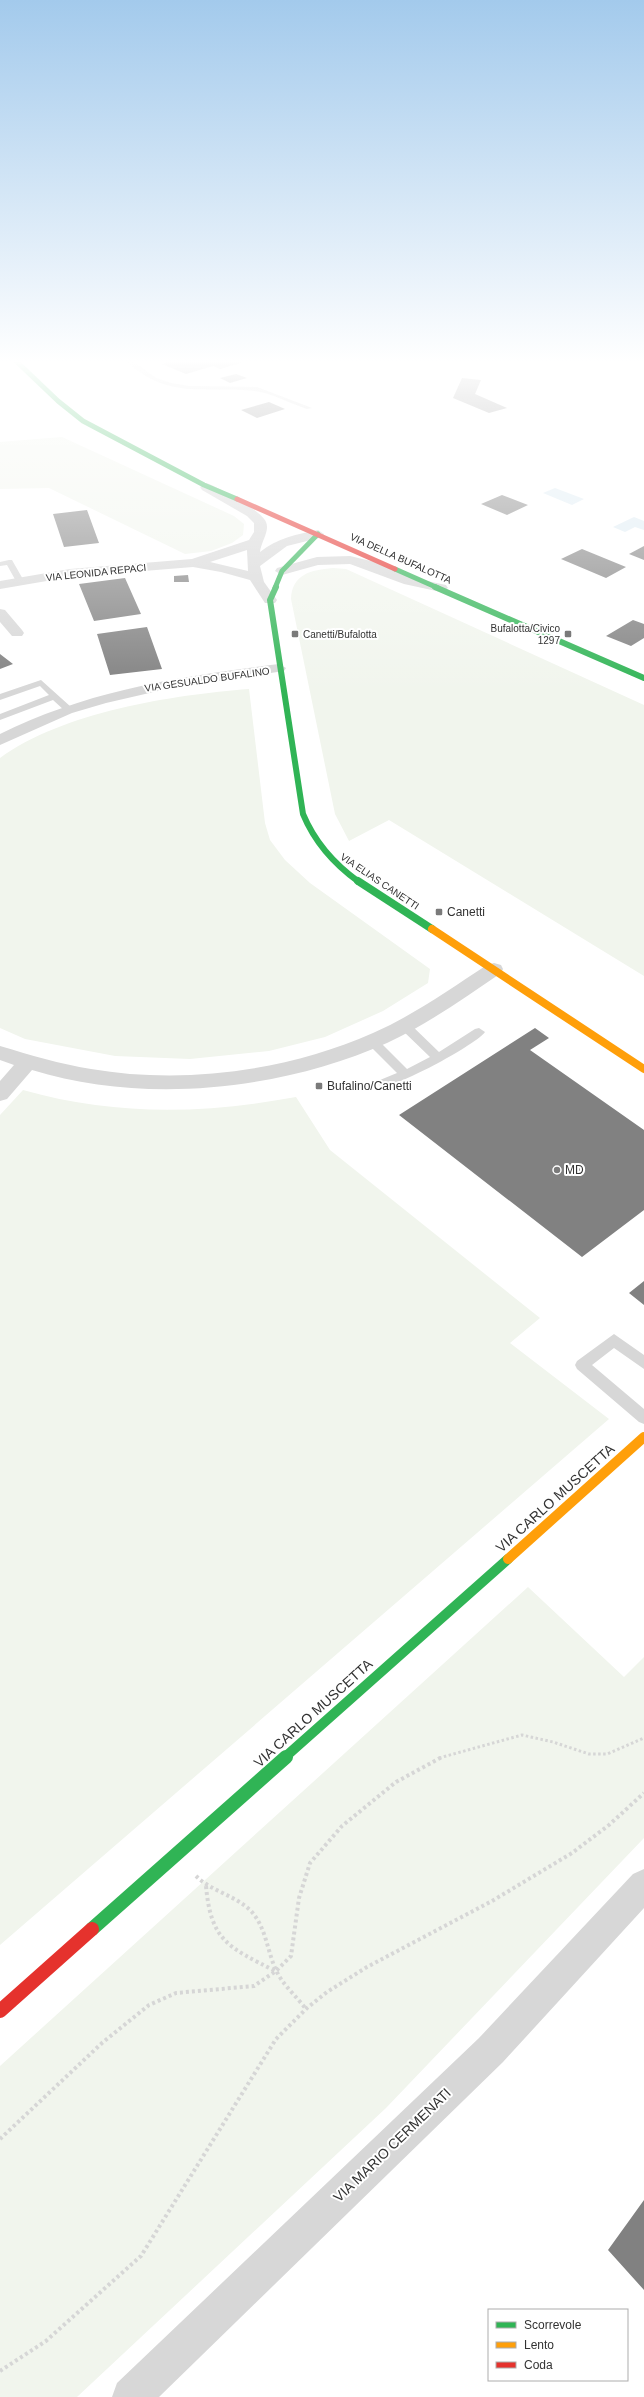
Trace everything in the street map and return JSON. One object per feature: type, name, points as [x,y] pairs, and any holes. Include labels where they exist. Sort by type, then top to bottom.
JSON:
[{"type":"street","name":"VIA DELLA BUFALOTTA","points":[[179,472],[204,485],[442,588],[644,678]]},
{"type":"street","points":[[204,485],[259,520],[261,528],[254,543],[254,572],[270,600]]},
{"type":"street","points":[[270,600],[282,571],[318,534]]},
{"type":"street","points":[[254,572],[268,551],[284,542],[318,534]]},
{"type":"street","name":"VIA LEONIDA REPACI","points":[[0,585],[70,573],[193,563],[254,543]]},
{"type":"street","points":[[282,571],[317,561],[350,560],[370,565],[409,581],[442,588]]},
{"type":"street","name":"VIA LEONIDA REPACI","points":[[193,563],[254,572]]},
{"type":"street","name":"VIA ELIAS CANETTI","points":[[270,600],[278,668],[303,814],[306,825],[317,844],[327,857],[347,873],[644,1069]]},
{"type":"street","points":[[0,613],[17,633]]},
{"type":"street","name":"VIA GESUALDO BUFALINO","points":[[0,740],[68,709],[159,684],[278,668]]},
{"type":"street","points":[[0,1053],[74,1074],[114,1079],[149,1081],[213,1079],[269,1072],[301,1066],[338,1055],[405,1026],[494,969]]},
{"type":"street","points":[[0,1094],[28,1062]]},
{"type":"street","name":"VIA CARLO MUSCETTA","points":[[0,2010],[644,1437]]},
{"type":"street","name":"VIA MARIO CERMENATI","points":[[131,2397],[491,2050],[644,1885]]},
{"type":"lane","points":[[0,564],[9,562],[20,581]]},
{"type":"lane","points":[[0,697],[41,683],[68,709]]},
{"type":"lane","points":[[0,717],[55,696]]},
{"type":"lane","points":[[405,1026],[438,1058]]},
{"type":"lane","points":[[384,1083],[438,1058],[479,1032]]},
{"type":"lane","points":[[372,1041],[406,1074]]},
{"type":"lane","points":[[644,1363],[614,1340],[582,1366],[644,1418]]},
{"type":"path","points":[[0,2139],[102,2043],[149,2005],[176,1994],[254,1986],[276,1971],[291,1956],[299,1898],[310,1863],[342,1826],[396,1782],[438,1758],[522,1735],[553,1742],[589,1754],[607,1754],[644,1738]]},
{"type":"path","points":[[0,2371],[46,2341],[141,2256],[276,2039],[306,2009],[326,1992],[359,1972],[490,1903],[580,1849],[630,1807],[644,1793]]},
{"type":"path","points":[[176,1854],[206,1886],[227,1894],[251,1911],[264,1932],[276,1971],[306,2009]]},
{"type":"path","points":[[206,1886],[207,1910],[215,1932],[230,1947],[276,1971]]},
{"type":"shaded area","points":[[0,472],[138,472],[234,516],[244,524],[243,535],[232,543],[211,551],[185,554],[49,488],[0,489]]},
{"type":"shaded area","points":[[555,488],[584,499],[572,505],[543,493]]},
{"type":"shaded area","points":[[634,517],[644,521],[644,530],[635,527],[625,532],[613,527]]},
{"type":"shaded area","points":[[333,568],[346,569],[644,705],[644,976],[389,820],[349,841],[335,814],[291,599],[295,584],[304,575],[317,570]]},
{"type":"shaded area","points":[[249,689],[265,823],[270,840],[285,860],[310,883],[430,969],[428,983],[383,1011],[325,1037],[269,1051],[190,1059],[115,1056],[25,1039],[0,1028],[0,758],[26,742],[55,729],[119,708],[186,696]]},
{"type":"shaded area","points":[[23,1090],[91,1104],[159,1110],[227,1107],[296,1097],[330,1150],[540,1318],[510,1343],[609,1419],[0,1945],[0,1115]]},
{"type":"shaded area","points":[[528,1587],[624,1677],[644,1657],[644,1838],[386,2108],[77,2397],[0,2397],[0,2066]]},
{"type":"building","points":[[502,495],[528,505],[507,515],[481,504]]},
{"type":"building","points":[[87,510],[99,543],[64,547],[53,514]]},
{"type":"building","points":[[644,546],[644,560],[629,554]]},
{"type":"building","points":[[582,549],[626,567],[606,578],[561,559]]},
{"type":"building","points":[[188,575],[189,582],[174,582],[174,576]]},
{"type":"building","points":[[125,578],[141,614],[94,621],[79,584]]},
{"type":"building","points":[[633,620],[644,624],[644,638],[631,646],[606,636]]},
{"type":"building","points":[[147,627],[162,669],[110,675],[97,634]]},
{"type":"building","points":[[0,654],[13,664],[0,669]]},
{"type":"building","name":"MD","points":[[535,1028],[549,1038],[530,1050],[644,1130],[644,1210],[582,1257],[399,1115]]},
{"type":"building","points":[[644,1281],[644,1305],[629,1293]]},
{"type":"building","points":[[644,2200],[644,2290],[608,2250]]},
{"type":"traffic: fast","points":[[179,472],[204,485],[237,499]]},
{"type":"traffic: fast","points":[[318,534],[282,571],[270,600],[303,814],[311,833],[324,851],[339,866],[376,894],[432,929]]},
{"type":"traffic: fast","points":[[395,569],[644,678]]},
{"type":"traffic: fast","points":[[92,1929],[508,1559]]},
{"type":"traffic: slow","points":[[432,929],[644,1069]]},
{"type":"traffic: slow","points":[[508,1559],[644,1437]]},
{"type":"traffic: jam","points":[[237,499],[395,569]]},
{"type":"traffic: jam","points":[[0,2011],[92,1929]]},
{"type":"place","name":"Canetti/Bufalotta","points":[[295,634]]},
{"type":"place","name":"Bufalotta/Civico 1297","points":[[568,634]]},
{"type":"place","name":"Canetti","points":[[439,912]]},
{"type":"place","name":"Bufalino/Canetti","points":[[319,1086]]},
{"type":"place","name":"MD","points":[[557,1170]]}]
